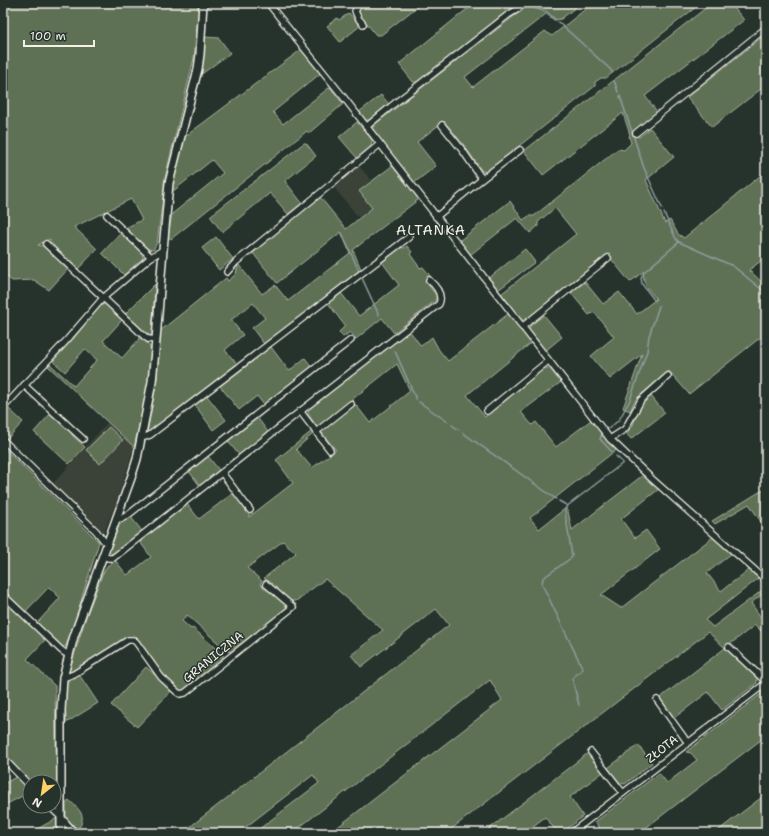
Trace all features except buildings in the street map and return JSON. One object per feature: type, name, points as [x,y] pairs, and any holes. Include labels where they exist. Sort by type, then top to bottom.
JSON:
[{"type":"street","points":[[61,833],[61,710],[64,678],[74,636],[134,467],[142,436],[152,382],[166,204],[170,179],[198,69],[203,3]]},
{"type":"street","points":[[268,3],[610,439],[652,479],[766,580]]},
{"type":"street","points":[[361,3],[356,12],[358,18],[363,24]]},
{"type":"street","points":[[366,127],[524,3]]},
{"type":"street","points":[[636,133],[766,28]]},
{"type":"street","points":[[442,125],[463,151],[482,179]]},
{"type":"street","points":[[226,272],[236,262],[380,144]]},
{"type":"street","points":[[436,217],[520,150]]},
{"type":"street","points":[[107,215],[151,257]]},
{"type":"street","points":[[142,436],[145,437],[150,435],[409,237]]},
{"type":"street","points":[[46,244],[144,336],[148,339],[156,340]]},
{"type":"street","points":[[3,408],[104,298],[151,257],[162,250]]},
{"type":"street","points":[[522,327],[608,258]]},
{"type":"street","points":[[103,556],[113,558],[439,304],[440,296],[438,291],[429,280]]},
{"type":"street","points":[[116,518],[121,519],[128,515],[351,340]]},
{"type":"street","points":[[487,411],[548,361]]},
{"type":"street","points":[[610,439],[625,429],[641,400],[668,376]]},
{"type":"street","points":[[24,385],[83,439]]},
{"type":"street","points":[[316,432],[351,404]]},
{"type":"street","points":[[300,412],[330,450]]},
{"type":"street","points":[[3,440],[96,531],[104,541],[108,543]]},
{"type":"street","points":[[222,473],[250,510]]},
{"type":"street","name":"GRANICZNA","points":[[64,678],[74,674],[130,640],[136,642],[166,682],[180,694],[185,693],[293,607],[266,584]]},
{"type":"street","points":[[3,595],[61,650],[69,654]]},
{"type":"street","points":[[729,647],[766,683]]},
{"type":"street","name":"ZŁOTA","points":[[571,833],[766,683]]},
{"type":"street","points":[[657,700],[688,743]]},
{"type":"street","points":[[591,752],[623,793]]},
{"type":"street","points":[[3,758],[22,778]]},
{"type":"street","points":[[58,814],[75,833]]},
{"type":"shaded area","points":[[359,166],[372,181],[360,191],[372,208],[359,218],[333,186]]},
{"type":"shaded area","points":[[108,422],[134,447],[119,495],[103,535],[51,486]]},
{"type":"green space","points":[[3,3],[199,3],[194,58],[164,182],[157,243],[153,250],[148,249],[125,228],[142,220],[131,199],[74,227],[97,249],[78,269],[50,243],[50,239],[38,245],[43,246],[68,269],[49,290],[34,280],[12,281],[3,274]]},
{"type":"green space","points":[[367,3],[422,3],[381,35],[376,35],[359,14],[359,9]]},
{"type":"green space","points":[[422,3],[433,3],[427,8]]},
{"type":"green space","points":[[472,3],[519,3],[418,82],[413,82],[399,64],[472,5]]},
{"type":"green space","points":[[531,3],[581,3],[561,19],[554,20],[546,14],[465,77],[473,87],[545,31],[552,36],[593,3],[701,3],[606,78],[601,78],[595,82],[595,86],[486,172],[482,171],[463,144],[444,121],[417,142],[436,166],[414,183],[372,130],[374,125]]},
{"type":"green space","points":[[712,3],[730,3],[744,20],[645,96],[658,113],[637,134],[639,137],[650,128],[674,157],[646,180],[665,223],[670,220],[678,234],[684,238],[766,171],[766,257],[749,270],[766,286],[766,333],[689,394],[669,371],[637,398],[630,411],[623,408],[642,354],[610,379],[591,356],[614,337],[594,312],[589,315],[571,293],[585,282],[603,304],[619,292],[637,314],[656,299],[645,283],[644,271],[630,282],[607,254],[525,320],[521,320],[501,294],[576,234],[555,208],[538,222],[538,226],[530,233],[517,218],[470,255],[459,241],[510,201],[523,220],[529,216],[534,216],[618,149],[624,150],[631,143],[623,113],[543,175],[524,151]]},
{"type":"green space","points":[[349,13],[360,26],[340,42],[327,26],[337,18],[339,20]]},
{"type":"green space","points":[[766,34],[766,85],[712,127],[687,97]]},
{"type":"green space","points":[[205,37],[219,38],[230,53],[199,76],[203,61]]},
{"type":"green space","points":[[302,49],[321,73],[273,112],[283,124],[330,87],[343,104],[309,133],[307,131],[171,239],[168,237],[172,214],[223,173],[212,160],[172,192],[173,179],[183,138]]},
{"type":"green space","points":[[381,95],[389,104],[369,120],[364,120],[359,112]]},
{"type":"green space","points":[[357,122],[372,140],[371,146],[357,158],[339,137]]},
{"type":"green space","points":[[304,143],[306,143],[316,156],[285,181],[302,203],[288,214],[270,193],[222,232],[210,216]]},
{"type":"green space","points":[[392,166],[419,199],[353,250],[361,269],[264,344],[252,328],[265,318],[253,303],[231,320],[243,335],[225,350],[237,364],[147,433],[157,378],[160,331],[226,278],[228,281],[236,274],[238,264],[262,294],[275,285],[288,301],[350,253],[341,232],[277,283],[252,252],[320,197],[346,229],[372,208],[359,191]]},
{"type":"green space","points":[[121,233],[143,253],[143,258],[124,275],[102,253]]},
{"type":"green space","points":[[216,237],[233,259],[219,270],[202,248]]},
{"type":"green space","points":[[407,246],[412,252],[410,254],[420,268],[423,267],[431,277],[425,281],[436,295],[436,300],[394,333],[382,318],[356,339],[350,332],[343,337],[339,332],[345,326],[328,303],[341,293],[359,316],[399,285],[382,262],[401,247],[404,248]]},
{"type":"green space","points":[[525,249],[535,262],[498,290],[489,278]]},
{"type":"green space","points":[[155,284],[152,335],[150,336],[125,314]]},
{"type":"green space","points":[[105,304],[122,320],[103,341],[122,358],[141,337],[149,345],[151,350],[149,383],[134,447],[48,366],[50,364],[74,386],[97,360],[85,349],[65,372],[53,361],[74,338],[100,305]]},
{"type":"green space","points":[[508,314],[531,343],[467,395],[485,417],[495,409],[497,405],[544,368],[549,368],[561,382],[521,412],[532,425],[536,422],[556,447],[591,420],[616,450],[530,518],[539,529],[567,507],[572,530],[643,475],[659,489],[621,519],[635,538],[646,530],[660,549],[601,595],[621,608],[713,537],[732,553],[707,573],[721,591],[750,569],[759,578],[705,620],[713,627],[764,589],[766,592],[751,603],[762,619],[766,616],[766,636],[755,625],[725,648],[708,632],[446,833],[330,833],[502,700],[490,680],[292,833],[254,833],[319,783],[313,775],[238,833],[182,833],[449,625],[436,609],[361,667],[351,655],[383,630],[325,579],[296,601],[291,601],[264,578],[296,553],[283,541],[247,568],[262,581],[260,584],[287,604],[287,609],[233,652],[227,651],[187,615],[182,621],[191,629],[193,628],[223,655],[223,659],[184,691],[178,690],[167,681],[135,635],[68,675],[86,617],[107,566],[115,560],[127,575],[151,557],[140,542],[187,504],[199,519],[233,493],[249,512],[249,517],[293,483],[276,460],[312,431],[314,433],[296,449],[312,468],[336,450],[321,432],[322,429],[352,405],[356,405],[370,423],[410,391],[397,364],[317,427],[308,414],[308,409],[409,330],[421,346],[432,337],[439,350],[448,361]]},
{"type":"green space","points":[[544,315],[562,337],[545,351],[529,330],[530,326]]},
{"type":"green space","points":[[271,347],[289,371],[305,358],[312,367],[264,405],[257,396],[239,410],[220,386]]},
{"type":"green space","points":[[207,396],[226,420],[213,430],[195,405]]},
{"type":"green space","points":[[651,396],[665,413],[631,439],[626,433],[633,425],[641,404]]},
{"type":"green space","points":[[8,408],[23,422],[7,439],[3,436],[3,413]]},
{"type":"green space","points":[[51,413],[85,447],[69,464],[34,432]]},
{"type":"green space","points":[[256,416],[268,432],[239,455],[227,440]]},
{"type":"green space","points":[[109,427],[123,440],[100,464],[86,450]]},
{"type":"green space","points":[[3,447],[99,542],[77,614],[66,646],[63,647],[37,623],[60,598],[49,587],[25,612],[3,591]]},
{"type":"green space","points":[[207,455],[219,470],[200,486],[188,470]]},
{"type":"green space","points":[[766,488],[766,529],[749,504],[715,524],[712,521]]},
{"type":"green space","points":[[130,516],[142,531],[112,554],[109,552],[119,525]]},
{"type":"green space","points":[[3,599],[45,640],[27,659],[55,686],[56,774],[22,775],[3,755]]},
{"type":"green space","points":[[725,648],[757,678],[757,683],[722,710],[708,692],[674,718],[660,698]]},
{"type":"green space","points":[[146,667],[172,690],[137,727],[111,705]]},
{"type":"green space","points":[[78,673],[98,703],[66,723],[65,688],[70,679]]},
{"type":"green space","points":[[766,690],[766,736],[639,833],[602,833],[603,832],[595,822],[659,773],[667,783],[697,760],[691,753],[686,752]]},
{"type":"green space","points":[[638,745],[652,763],[625,784],[620,783],[608,768]]},
{"type":"green space","points":[[588,753],[603,772],[570,797],[583,816],[562,833],[557,832],[545,817],[524,833],[492,833],[489,829]]},
{"type":"green space","points":[[18,776],[22,780],[22,796],[3,806],[3,784]]},
{"type":"green space","points":[[766,794],[766,833],[715,833]]},
{"type":"green space","points":[[69,800],[82,815],[80,827],[77,829],[66,818],[66,804]]},
{"type":"green space","points":[[57,818],[56,833],[30,833]]},
{"type":"waterway","points":[[525,5],[547,12],[556,20]]},
{"type":"waterway","points":[[558,22],[586,47]]},
{"type":"waterway","points":[[588,49],[611,70],[612,73]]},
{"type":"waterway","points":[[614,80],[618,92]]},
{"type":"waterway","points":[[620,96],[644,168],[662,208]]},
{"type":"waterway","points":[[664,213],[676,239],[679,242]]},
{"type":"waterway","points":[[342,233],[359,271]]},
{"type":"waterway","points":[[655,301],[642,284],[641,278],[644,272],[679,242],[733,266],[766,293]]},
{"type":"waterway","points":[[362,278],[379,315]]},
{"type":"waterway","points":[[607,430],[619,420],[630,400],[647,351],[649,336],[659,306]]},
{"type":"waterway","points":[[395,351],[416,399]]},
{"type":"waterway","points":[[419,402],[448,422]]},
{"type":"waterway","points":[[452,425],[459,430]]},
{"type":"waterway","points":[[463,433],[556,499]]},
{"type":"waterway","points":[[602,434],[600,439],[613,453]]},
{"type":"waterway","points":[[579,705],[572,678],[583,669],[542,584],[543,578],[572,556],[565,512],[566,507],[623,463],[616,456]]},
{"type":"waterway","points":[[559,501],[568,506]]},
{"type":"district","name":"ALTANKA","points":[[431,230]]}]
